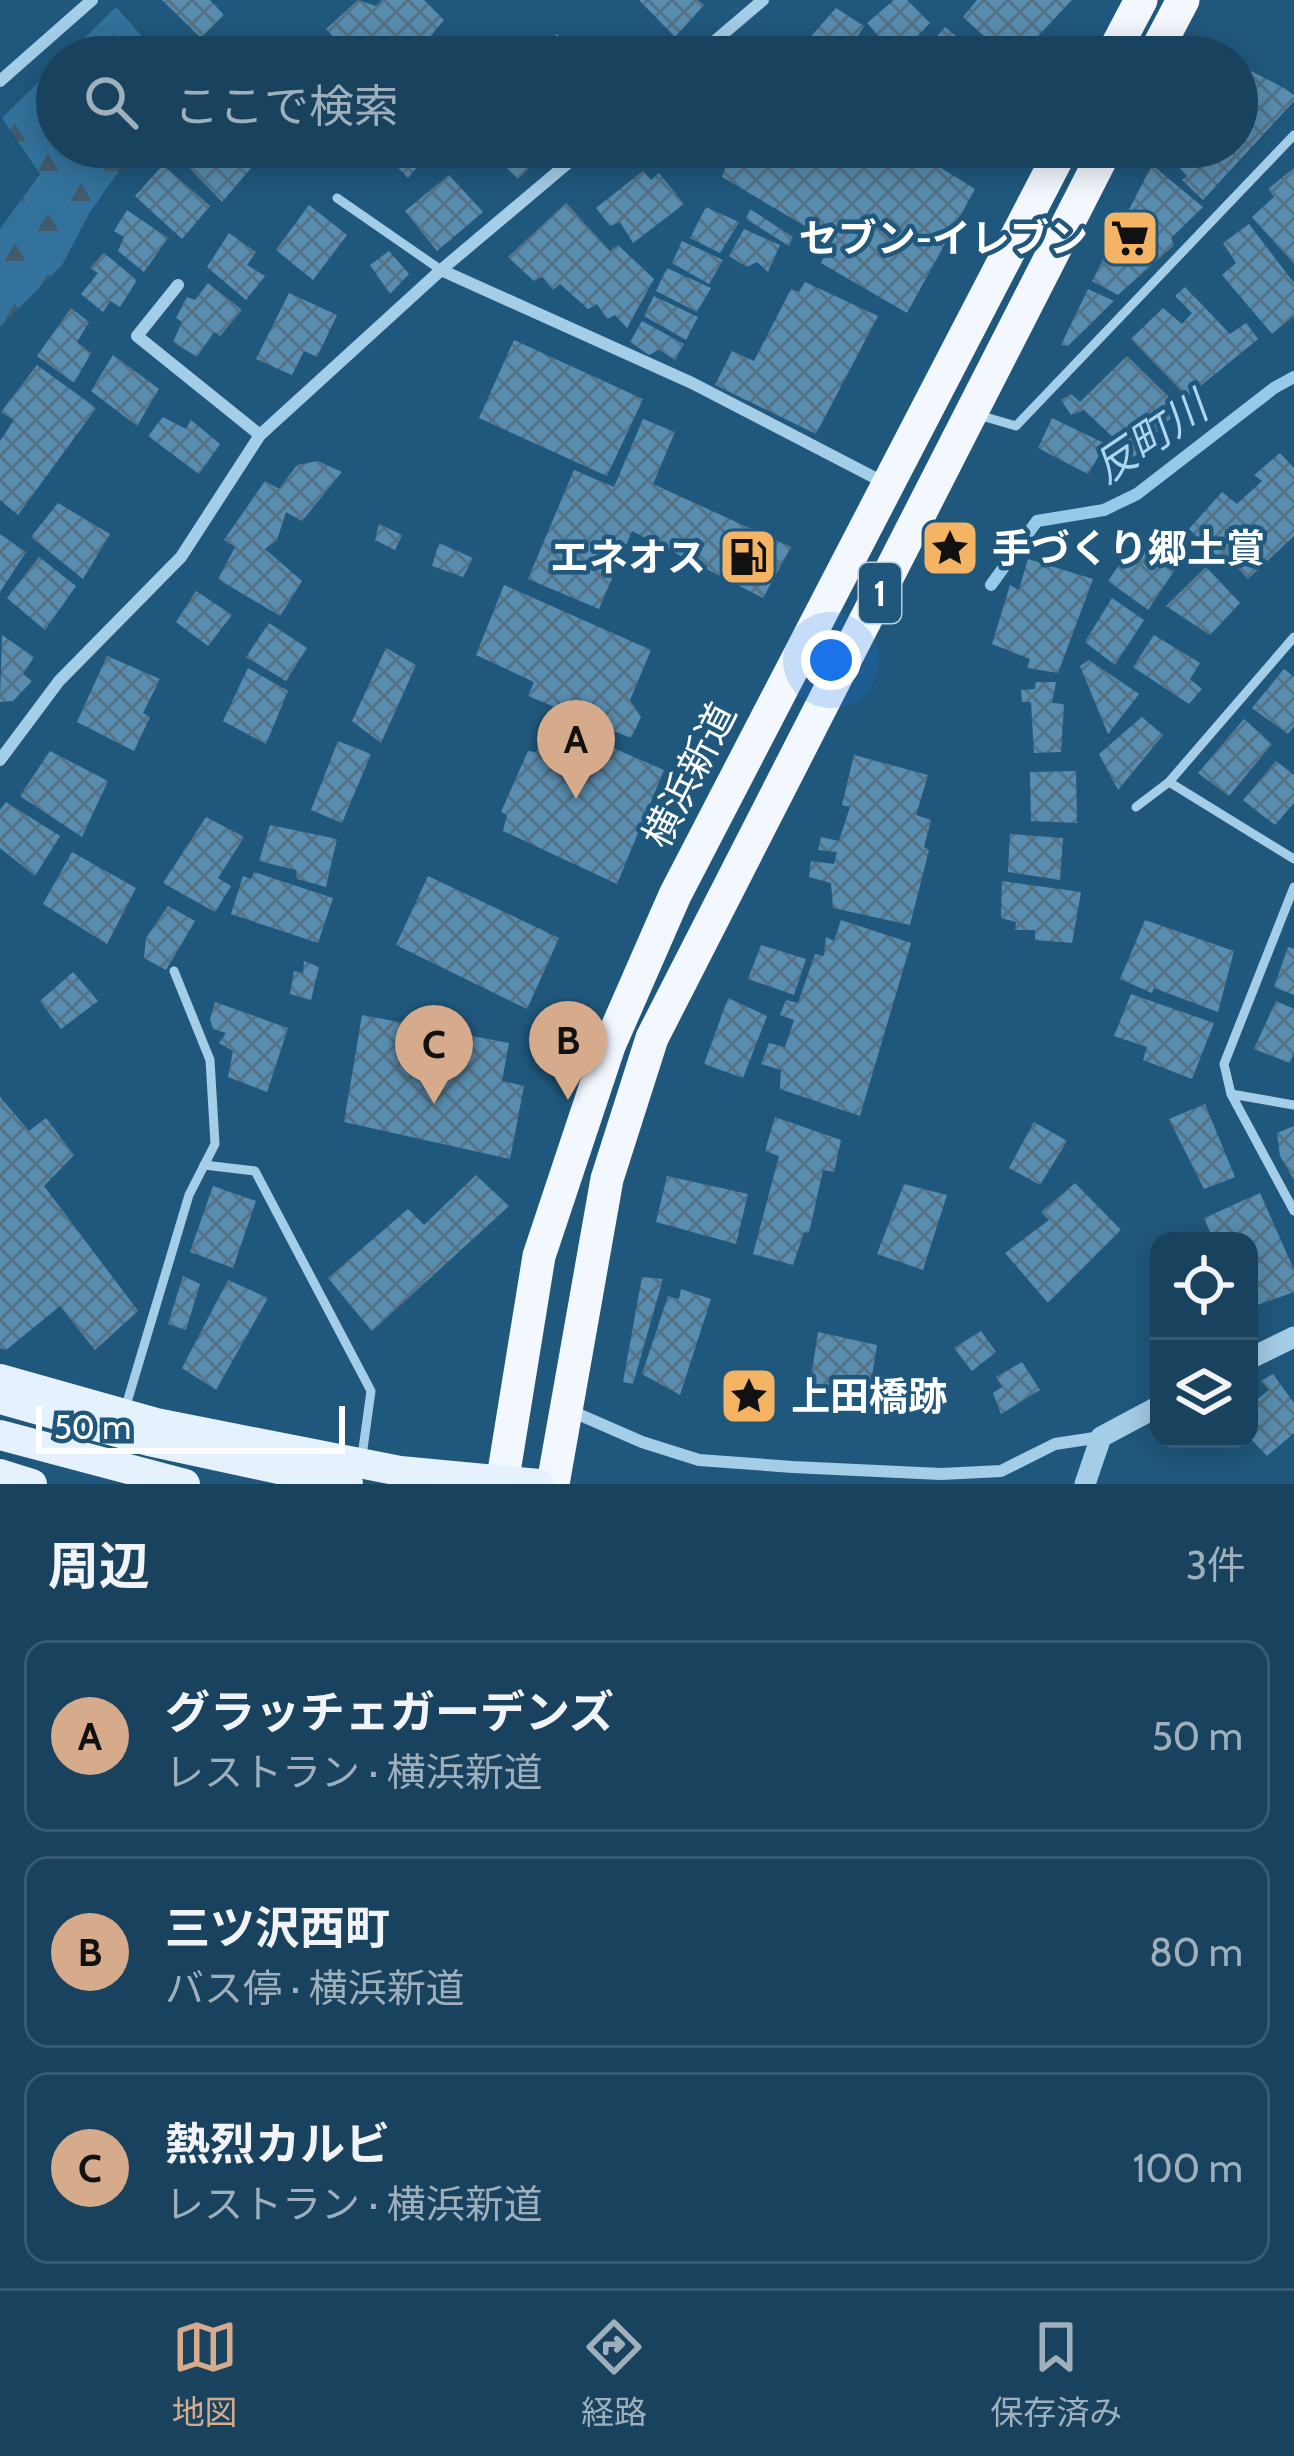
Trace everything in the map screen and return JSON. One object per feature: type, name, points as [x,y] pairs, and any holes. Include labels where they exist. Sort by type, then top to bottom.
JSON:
[{"type":"highway","points":[[1122,36],[1141,0]]},
{"type":"highway","points":[[1165,36],[1183,0]]},
{"type":"highway","name":"横浜新道","points":[[502,1484],[539,1256],[609,1046],[675,895],[1053,168]]},
{"type":"highway","name":"1","points":[[553,1484],[607,1180],[652,1038],[1096,168]]},
{"type":"main road","points":[[0,1378],[156,1423],[400,1471],[539,1484]]},
{"type":"main road","points":[[0,1399],[149,1441],[351,1484]]},
{"type":"main road","points":[[0,1435],[184,1484]]},
{"type":"main road","points":[[0,1474],[32,1484]]},
{"type":"street","points":[[51,36],[92,0]]},
{"type":"street","points":[[721,36],[763,0]]},
{"type":"street","points":[[0,81],[36,49]]},
{"type":"street","points":[[0,760],[6,738],[181,557],[260,435],[441,270],[562,168]]},
{"type":"street","points":[[441,270],[692,382],[850,461],[886,484]]},
{"type":"street","points":[[178,285],[137,336],[260,435]]},
{"type":"street","points":[[1258,1355],[1294,1337]]},
{"type":"street","points":[[565,1408],[642,1442],[699,1460],[941,1474],[1001,1471],[1054,1444],[1102,1437],[1150,1411]]},
{"type":"street","points":[[1084,1484],[1102,1437]]},
{"type":"street","points":[[149,1441],[162,1484]]},
{"type":"lane","points":[[971,413],[1016,426],[1294,135]]},
{"type":"lane","points":[[337,198],[441,270]]},
{"type":"lane","points":[[1136,807],[1169,782],[1294,637]]},
{"type":"lane","points":[[1169,782],[1294,859]]},
{"type":"lane","points":[[1294,886],[1224,1064],[1231,1094],[1294,1210]]},
{"type":"lane","points":[[118,1432],[189,1195],[215,1144],[210,1060],[174,971]]},
{"type":"lane","points":[[1231,1094],[1294,1105]]},
{"type":"lane","points":[[204,1165],[255,1171],[371,1391],[351,1484]]},
{"type":"green space","points":[[116,7],[142,36],[86,36]]},
{"type":"green space","points":[[36,85],[36,168],[121,168],[62,265],[0,327],[0,229],[40,174],[2,118]]},
{"type":"building","points":[[162,0],[210,0],[224,15],[199,36]]},
{"type":"building","points":[[358,0],[376,6],[382,0],[424,0],[444,20],[431,36],[332,36],[326,29]]},
{"type":"building","points":[[639,0],[698,0],[704,5],[674,36]]},
{"type":"building","points":[[894,0],[907,0],[930,23],[917,36],[878,36],[867,23]]},
{"type":"building","points":[[977,0],[1072,0],[1038,36],[984,36],[963,17]]},
{"type":"building","points":[[836,8],[864,26],[858,36],[811,36]]},
{"type":"building","points":[[1258,75],[1294,95],[1294,101],[1258,140]]},
{"type":"building","points":[[160,168],[166,168],[210,206],[182,239],[135,196]]},
{"type":"building","points":[[189,168],[251,168],[222,202]]},
{"type":"building","points":[[507,168],[529,168],[518,179]]},
{"type":"building","points":[[725,168],[941,168],[975,189],[907,313],[821,263],[828,247],[808,236],[810,229],[722,177]]},
{"type":"building","points":[[1150,168],[1203,207],[1171,238],[1174,245],[1118,295],[1092,281]]},
{"type":"building","points":[[1180,168],[1232,168],[1203,200],[1182,180],[1187,176]]},
{"type":"building","points":[[1294,168],[1294,264],[1252,217],[1274,197],[1268,189]]},
{"type":"building","points":[[643,171],[651,180],[659,173],[684,204],[633,243],[620,222],[610,226],[596,208]]},
{"type":"building","points":[[449,175],[483,212],[437,251],[405,211]]},
{"type":"building","points":[[566,203],[610,251],[618,245],[654,279],[627,328],[615,315],[607,319],[597,304],[588,309],[560,284],[553,290],[542,277],[534,281],[508,257]]},
{"type":"building","points":[[309,205],[347,235],[313,280],[276,250]]},
{"type":"building","points":[[706,207],[739,222],[720,253],[690,238]]},
{"type":"building","points":[[750,209],[793,237],[789,246],[746,219]]},
{"type":"building","points":[[127,210],[168,238],[144,272],[118,251],[124,237],[114,231]]},
{"type":"building","points":[[1249,224],[1294,283],[1294,316],[1272,334],[1222,275],[1236,263],[1223,243]]},
{"type":"building","points":[[744,229],[780,245],[768,272],[757,262],[747,267],[729,256]]},
{"type":"building","points":[[229,233],[256,252],[247,265],[265,276],[246,300],[207,267]]},
{"type":"building","points":[[682,241],[723,260],[709,284],[672,263]]},
{"type":"building","points":[[389,251],[409,274],[390,294],[370,265]]},
{"type":"building","points":[[104,253],[137,280],[120,307],[110,301],[103,312],[81,294],[98,273],[90,268]]},
{"type":"building","points":[[667,268],[711,288],[697,312],[656,291]]},
{"type":"building","points":[[805,282],[878,316],[816,434],[715,385],[732,351],[754,361],[791,289],[799,292]]},
{"type":"building","points":[[208,283],[242,310],[220,336],[214,332],[197,357],[173,342],[182,322],[176,318],[187,297],[195,300]]},
{"type":"building","points":[[1185,287],[1230,334],[1246,323],[1258,339],[1187,397],[1131,339],[1163,308],[1182,324],[1192,313],[1175,296]]},
{"type":"building","points":[[1088,289],[1114,301],[1068,346],[1061,345]]},
{"type":"building","points":[[289,293],[337,315],[317,357],[304,351],[292,375],[256,359]]},
{"type":"building","points":[[654,296],[698,317],[686,340],[644,316]]},
{"type":"building","points":[[71,308],[89,322],[77,342],[91,353],[74,383],[37,356]]},
{"type":"building","points":[[642,321],[684,344],[675,360],[659,350],[649,355],[630,342]]},
{"type":"building","points":[[514,340],[643,399],[607,476],[479,418]]},
{"type":"building","points":[[113,355],[159,389],[137,426],[91,391]]},
{"type":"building","points":[[1127,356],[1180,408],[1134,457],[1084,410],[1071,415],[1061,400],[1071,394],[1080,402]]},
{"type":"building","points":[[37,365],[96,408],[18,515],[0,500],[0,441],[14,420],[1,412]]},
{"type":"building","points":[[163,417],[186,429],[191,420],[220,444],[199,474],[148,436]]},
{"type":"building","points":[[1052,418],[1106,444],[1088,474],[1038,448]]},
{"type":"building","points":[[643,419],[675,432],[653,484],[791,547],[763,598],[632,531],[599,609],[528,579],[574,470],[614,487]]},
{"type":"building","points":[[1280,453],[1294,468],[1294,536],[1248,579],[1189,529],[1222,492],[1237,504],[1262,481],[1254,475]]},
{"type":"building","points":[[318,461],[342,472],[302,521],[286,512],[277,540],[265,549],[302,581],[280,616],[218,579],[235,547],[224,540],[265,481],[279,489],[297,465]]},
{"type":"building","points":[[58,503],[110,534],[83,579],[31,537]]},
{"type":"building","points":[[379,524],[402,535],[395,550],[375,540]]},
{"type":"building","points":[[0,534],[26,552],[0,592]]},
{"type":"building","points":[[1165,540],[1186,553],[1148,610],[1108,581],[1126,555],[1137,562],[1149,544],[1159,550]]},
{"type":"building","points":[[439,543],[473,558],[463,577],[432,566]]},
{"type":"building","points":[[39,557],[76,586],[45,630],[7,598]]},
{"type":"building","points":[[1028,559],[1093,579],[1058,673],[1027,668],[1030,659],[992,644],[1010,585],[1019,590]]},
{"type":"building","points":[[1206,567],[1240,603],[1210,635],[1166,606]]},
{"type":"building","points":[[504,585],[651,650],[630,700],[641,717],[631,738],[528,696],[534,682],[476,655]]},
{"type":"building","points":[[196,591],[232,615],[208,646],[176,622]]},
{"type":"building","points":[[1112,598],[1144,620],[1115,665],[1085,642]]},
{"type":"building","points":[[269,623],[307,648],[286,681],[246,657]]},
{"type":"building","points":[[2,635],[34,657],[23,674],[32,681],[13,701],[0,702]]},
{"type":"building","points":[[1154,635],[1200,663],[1190,679],[1202,689],[1189,704],[1133,667]]},
{"type":"building","points":[[386,648],[416,665],[381,743],[352,721]]},
{"type":"building","points":[[107,656],[160,679],[143,713],[150,717],[134,751],[77,722]]},
{"type":"building","points":[[1089,660],[1139,694],[1108,734],[1080,666]]},
{"type":"building","points":[[248,668],[288,691],[266,744],[223,721]]},
{"type":"building","points":[[1284,669],[1294,677],[1294,726],[1288,734],[1252,708]]},
{"type":"building","points":[[1036,682],[1056,682],[1052,703],[1064,704],[1061,752],[1034,753],[1031,702],[1022,702],[1021,690],[1035,689]]},
{"type":"building","points":[[1142,717],[1163,735],[1118,790],[1099,754]]},
{"type":"building","points":[[1244,719],[1272,744],[1229,796],[1198,773]]},
{"type":"building","points":[[551,721],[664,770],[617,884],[503,831],[507,815],[501,812],[528,751],[536,752]]},
{"type":"building","points":[[338,741],[371,754],[342,823],[311,810]]},
{"type":"building","points":[[50,751],[108,781],[82,837],[20,796]]},
{"type":"building","points":[[854,755],[928,775],[916,815],[931,820],[924,847],[929,850],[910,925],[833,908],[831,883],[809,877],[811,861],[834,864],[837,852],[818,850],[821,837],[839,841],[850,807],[842,805]]},
{"type":"building","points":[[1276,761],[1294,775],[1294,803],[1275,825],[1243,800]]},
{"type":"building","points":[[1076,771],[1077,823],[1031,821],[1030,772]]},
{"type":"building","points":[[6,802],[60,836],[35,876],[0,848],[0,810]]},
{"type":"building","points":[[206,817],[244,837],[218,878],[231,886],[215,912],[163,883]]},
{"type":"building","points":[[270,825],[337,839],[326,887],[297,879],[296,870],[259,861]]},
{"type":"building","points":[[1010,834],[1063,838],[1060,880],[1008,872]]},
{"type":"building","points":[[72,852],[136,888],[107,944],[43,904]]},
{"type":"building","points":[[254,872],[333,898],[318,943],[231,914],[243,876],[251,879]]},
{"type":"building","points":[[428,876],[559,938],[527,1009],[396,945]]},
{"type":"building","points":[[1002,881],[1081,892],[1072,943],[1035,940],[1035,930],[1015,930],[1016,922],[1001,918]]},
{"type":"building","points":[[168,906],[195,921],[166,970],[144,958],[146,938]]},
{"type":"building","points":[[841,920],[911,943],[860,1116],[780,1089],[781,1070],[761,1064],[769,1043],[785,1047],[794,1020],[780,1015],[786,1000],[798,1003],[815,954],[824,956],[826,937],[834,941]]},
{"type":"building","points":[[1145,920],[1234,951],[1218,1012],[1120,979]]},
{"type":"building","points":[[761,945],[806,959],[794,995],[748,979]]},
{"type":"building","points":[[1288,947],[1294,949],[1294,995],[1274,987]]},
{"type":"building","points":[[304,961],[319,967],[311,1000],[290,994],[294,971],[303,973]]},
{"type":"building","points":[[73,972],[98,1001],[61,1029],[40,1001]]},
{"type":"building","points":[[1131,994],[1214,1023],[1192,1079],[1143,1060],[1147,1047],[1114,1036]]},
{"type":"building","points":[[728,998],[767,1016],[743,1078],[704,1064]]},
{"type":"building","points":[[1276,1001],[1294,1009],[1290,1063],[1254,1049]]},
{"type":"building","points":[[215,1002],[288,1028],[267,1092],[228,1077],[233,1051],[219,1043],[226,1033],[213,1029],[210,1019]]},
{"type":"building","points":[[362,1015],[509,1043],[502,1081],[524,1086],[510,1159],[344,1122]]},
{"type":"building","points":[[0,1097],[29,1131],[46,1118],[74,1155],[44,1186],[138,1311],[95,1350],[60,1306],[6,1350],[0,1348]]},
{"type":"building","points":[[1205,1104],[1235,1177],[1204,1189],[1169,1119]]},
{"type":"building","points":[[775,1117],[841,1140],[834,1172],[823,1170],[809,1233],[804,1232],[793,1265],[753,1254],[779,1156],[765,1151]]},
{"type":"building","points":[[1034,1122],[1067,1141],[1040,1185],[1009,1168]]},
{"type":"building","points":[[1294,1126],[1294,1180],[1280,1156],[1277,1133]]},
{"type":"building","points":[[476,1175],[509,1206],[372,1331],[328,1278],[408,1209],[424,1225]]},
{"type":"building","points":[[667,1176],[748,1194],[736,1244],[656,1222]]},
{"type":"building","points":[[1075,1183],[1121,1230],[1048,1303],[1005,1253],[1049,1220],[1041,1212]]},
{"type":"building","points":[[904,1184],[947,1195],[923,1270],[877,1254]]},
{"type":"building","points":[[213,1186],[256,1201],[233,1268],[190,1252]]},
{"type":"building","points":[[1260,1193],[1294,1270],[1294,1292],[1258,1305],[1258,1232],[1210,1232],[1204,1218]]},
{"type":"building","points":[[183,1276],[200,1284],[186,1330],[168,1324]]},
{"type":"building","points":[[642,1277],[663,1279],[633,1384],[623,1382]]},
{"type":"building","points":[[228,1280],[268,1298],[216,1390],[182,1368]]},
{"type":"building","points":[[681,1289],[711,1299],[680,1395],[642,1374],[668,1296],[679,1299]]},
{"type":"building","points":[[981,1331],[996,1352],[972,1371],[954,1348]]},
{"type":"building","points":[[818,1332],[877,1345],[868,1401],[809,1391]]},
{"type":"building","points":[[1022,1362],[1040,1390],[1001,1414],[993,1393],[1002,1387],[996,1377]]},
{"type":"building","points":[[1273,1374],[1294,1403],[1294,1433],[1267,1456],[1258,1446],[1258,1399],[1269,1390],[1261,1381]]},
{"type":"waterway","name":"反町川","points":[[991,585],[1037,521],[1104,510],[1137,494],[1294,377]]},
{"type":"place","name":"セブン-イレブン","points":[[1130,238]]},
{"type":"place","name":"手づくり郷土賞","points":[[950,548]]},
{"type":"place","name":"エネオス","points":[[748,557]]},
{"type":"place","name":"グラッチェガーデンズ","points":[[576,799]]},
{"type":"place","name":"三ツ沢西町","points":[[568,1100]]},
{"type":"place","name":"熱烈カルビ","points":[[434,1104]]},
{"type":"place","name":"上田橋跡","points":[[749,1396]]}]
